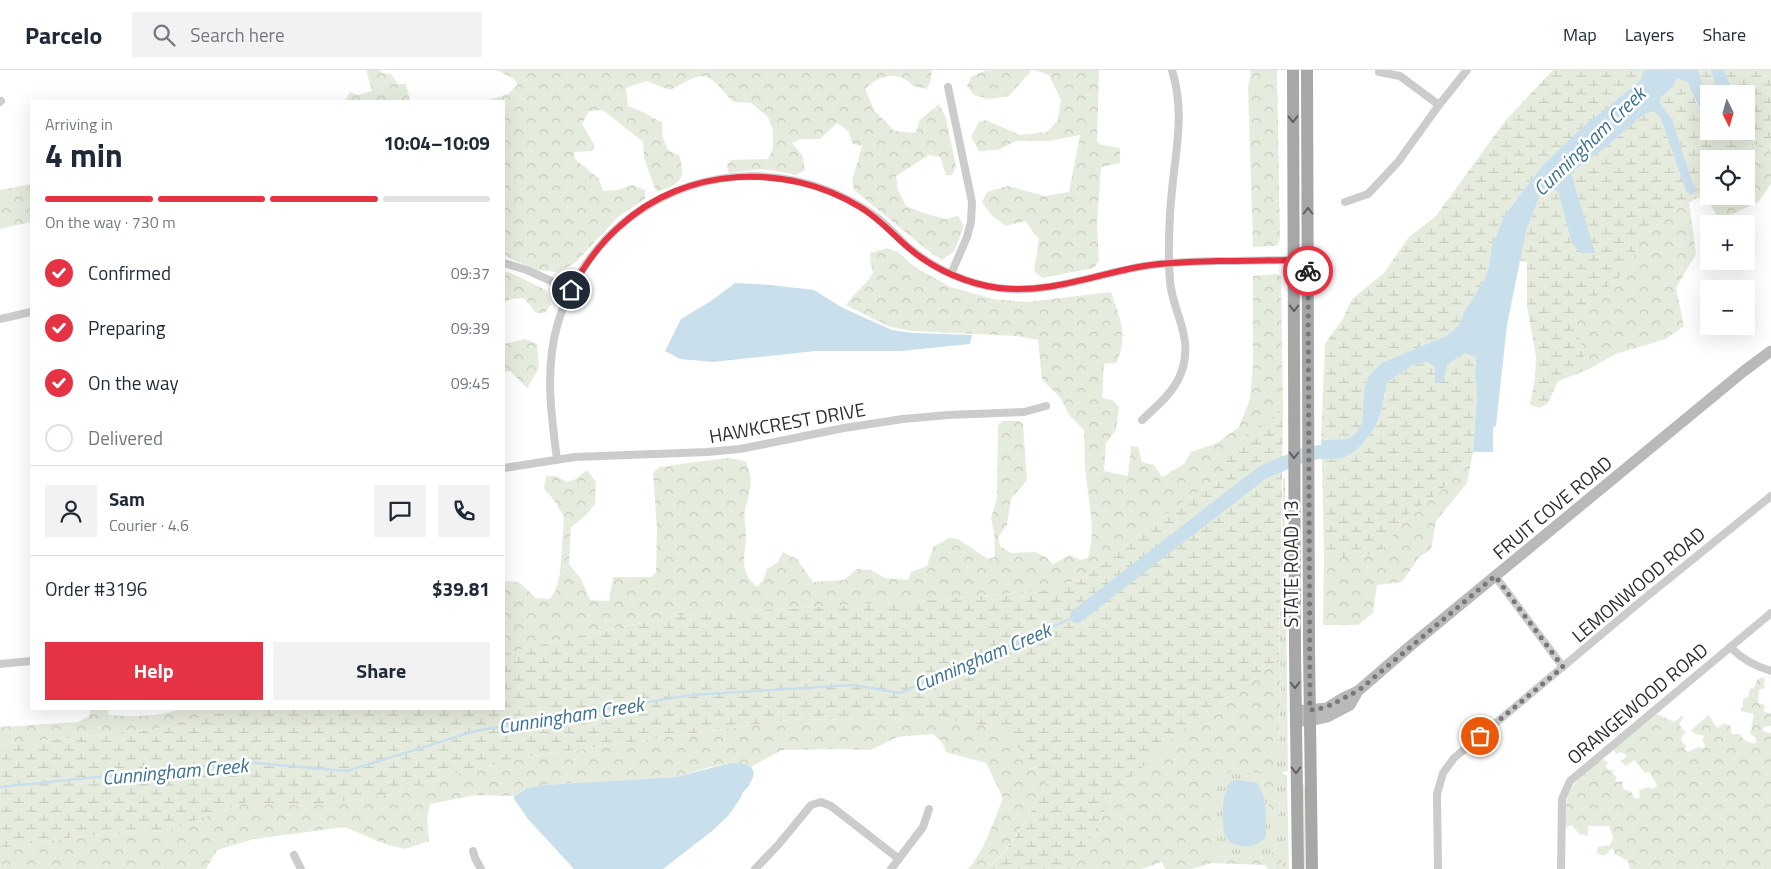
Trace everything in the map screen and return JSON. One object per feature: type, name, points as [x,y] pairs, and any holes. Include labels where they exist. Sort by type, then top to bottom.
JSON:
[{"type":"main road","name":"STATE ROAD 13","points":[[1293,70],[1294,475],[1298,869]]},
{"type":"main road","name":"STATE ROAD 13","points":[[1307,70],[1308,482],[1312,869]]},
{"type":"street","points":[[1142,420],[1172,390],[1179,377],[1185,356],[1184,331],[1173,296],[1170,262],[1170,220],[1172,189],[1178,152],[1179,115],[1178,96],[1172,70]]},
{"type":"street","points":[[1345,202],[1368,194],[1408,150],[1467,70]]},
{"type":"street","points":[[1379,72],[1400,76],[1440,105]]},
{"type":"street","points":[[948,87],[972,202],[971,222],[967,237],[951,274]]},
{"type":"street","points":[[557,459],[550,399],[550,362],[557,328],[571,290],[592,256],[624,222],[645,207],[669,194],[700,183],[742,176],[766,176],[798,181],[823,189],[846,199],[879,220],[924,259],[951,274],[997,288],[1031,289],[1066,284],[1170,262],[1308,260]]},
{"type":"street","points":[[505,263],[526,270],[571,290]]},
{"type":"street","points":[[0,319],[30,312]]},
{"type":"street","name":"FRUIT COVE ROAD","points":[[1296,716],[1310,716],[1358,691],[1744,371],[1771,352]]},
{"type":"street","name":"HAWKCREST DRIVE","points":[[505,468],[557,459],[609,454],[678,453],[740,449],[844,428],[896,420],[948,415],[1024,412],[1046,406]]},
{"type":"street","name":"LEMONWOOD ROAD","points":[[1438,869],[1437,801],[1440,779],[1442,773],[1454,758],[1771,496]]},
{"type":"street","points":[[1495,576],[1563,667]]},
{"type":"street","name":"ORANGEWOOD ROAD","points":[[1562,869],[1561,804],[1570,781],[1771,613]]},
{"type":"street","points":[[1730,647],[1740,657],[1771,671]]},
{"type":"street","points":[[0,664],[30,661]]},
{"type":"street","points":[[755,869],[779,844],[807,809],[821,802],[831,806],[899,859]]},
{"type":"street","points":[[891,869],[923,827],[929,809]]},
{"type":"street","points":[[473,851],[481,869]]},
{"type":"street","points":[[294,855],[301,869]]},
{"type":"green space","points":[[366,70],[380,70],[382,73],[391,74],[398,84],[406,84],[410,100],[346,100],[350,92],[358,95],[372,91]]},
{"type":"green space","points":[[496,70],[932,70],[931,80],[927,89],[913,86],[902,78],[889,76],[876,80],[865,89],[874,110],[894,131],[916,133],[919,121],[939,104],[946,118],[956,167],[952,175],[946,175],[940,157],[929,155],[896,176],[898,190],[906,206],[945,219],[958,216],[964,226],[954,252],[942,260],[931,253],[854,190],[852,181],[862,146],[853,144],[848,131],[837,123],[820,139],[801,139],[792,143],[802,155],[805,170],[796,175],[763,169],[729,173],[727,164],[731,160],[768,159],[773,149],[773,131],[768,117],[751,103],[733,102],[717,84],[705,76],[692,79],[670,90],[646,81],[626,88],[628,106],[662,123],[663,138],[668,150],[680,156],[682,173],[679,181],[672,186],[656,191],[644,158],[643,142],[603,110],[589,111],[582,124],[595,146],[593,151],[574,152],[575,159],[599,179],[603,191],[617,190],[633,185],[645,190],[645,199],[619,216],[575,263],[557,272],[537,270],[505,256],[505,100],[487,100],[508,94],[518,84],[513,78]]},
{"type":"green space","points":[[986,70],[1032,70],[1009,96],[989,99],[974,95],[967,86],[971,77]]},
{"type":"green space","points":[[1034,70],[1099,70],[1097,141],[1102,145],[1120,148],[1120,163],[1101,167],[1097,223],[1099,260],[1094,268],[1042,278],[1034,271],[1039,239],[1025,221],[1006,226],[991,215],[982,202],[987,192],[1008,186],[1045,196],[1069,192],[1080,135],[1049,141],[1016,141],[998,150],[979,151],[971,137],[979,122],[986,120],[1020,135],[1047,132],[1058,120],[1061,100],[1049,75]]},
{"type":"green space","points":[[1250,70],[1277,70],[1280,239],[1277,246],[1253,247],[1248,86]]},
{"type":"green space","points":[[1553,70],[1644,70],[1640,80],[1542,166],[1504,216],[1492,246],[1487,275],[1463,314],[1459,325],[1446,336],[1381,363],[1368,377],[1364,390],[1362,423],[1355,434],[1347,439],[1321,440],[1325,344],[1342,320],[1352,299],[1384,273],[1409,237],[1436,216],[1505,121]]},
{"type":"green space","points":[[1698,70],[1710,70],[1716,85],[1704,85]]},
{"type":"green space","points":[[1724,70],[1771,70],[1771,153],[1752,143],[1742,150],[1700,150],[1700,194],[1680,206],[1641,239],[1625,272],[1575,316],[1587,370],[1558,381],[1548,403],[1539,408],[1530,404],[1535,378],[1536,357],[1527,305],[1527,262],[1519,261],[1526,231],[1540,196],[1552,189],[1558,192],[1572,244],[1571,173],[1606,147],[1642,116],[1653,111],[1660,117],[1686,191],[1697,191],[1694,187],[1672,119],[1660,103],[1661,97],[1671,89],[1677,77],[1687,82],[1700,111],[1700,140],[1755,140],[1755,85],[1730,85]]},
{"type":"green space","points":[[1752,143],[1771,153],[1771,184],[1755,203],[1755,150],[1742,150]]},
{"type":"green space","points":[[30,184],[30,222],[0,229],[0,190]]},
{"type":"green space","points":[[1700,194],[1700,197],[1689,202],[1696,254],[1676,288],[1684,326],[1666,339],[1616,354],[1587,370],[1575,316],[1625,272],[1641,239],[1680,206]]},
{"type":"green space","points":[[1710,205],[1752,205],[1731,215],[1717,215]]},
{"type":"green space","points":[[887,248],[898,252],[916,268],[951,287],[993,299],[1027,302],[1111,292],[1120,319],[1123,336],[1116,363],[1104,364],[1102,398],[1112,400],[1119,407],[1116,430],[1106,443],[1104,471],[1128,476],[1131,446],[1138,447],[1142,462],[1154,465],[1162,477],[1184,464],[1191,452],[1217,443],[1239,427],[1250,399],[1253,365],[1253,276],[1277,274],[1281,277],[1283,410],[1246,434],[1210,483],[1147,528],[1081,579],[1039,591],[918,601],[680,615],[555,641],[505,654],[505,581],[519,582],[536,598],[550,599],[555,592],[560,573],[564,517],[544,488],[546,476],[555,476],[567,482],[576,479],[587,470],[596,482],[595,504],[586,515],[571,527],[569,564],[581,579],[590,600],[609,601],[613,577],[651,577],[656,573],[657,529],[653,473],[659,467],[727,458],[745,461],[750,474],[751,485],[744,513],[746,533],[744,562],[747,574],[757,587],[763,580],[767,569],[777,563],[783,552],[797,559],[813,582],[844,580],[857,569],[871,570],[885,578],[908,580],[911,572],[927,566],[933,547],[949,538],[958,539],[988,559],[995,557],[994,532],[991,518],[997,498],[998,426],[1002,421],[1019,421],[1023,424],[1027,480],[1011,499],[1007,525],[998,537],[1000,546],[1011,553],[1035,552],[1046,557],[1053,564],[1070,555],[1080,560],[1088,558],[1092,527],[1085,471],[1084,430],[1069,415],[1060,397],[1042,380],[1038,340],[1016,336],[913,331],[890,327],[846,305],[873,273],[870,253]]},
{"type":"green space","points":[[505,271],[546,290],[551,304],[545,313],[536,313],[524,298],[505,302]]},
{"type":"green space","points":[[525,339],[537,344],[539,368],[527,388],[510,371],[505,372],[505,344]]},
{"type":"green space","points":[[1465,353],[1476,358],[1475,377],[1477,394],[1473,452],[1441,491],[1408,515],[1380,552],[1354,558],[1324,555],[1322,459],[1337,459],[1348,456],[1368,437],[1380,416],[1387,383],[1413,365],[1428,362],[1435,368],[1435,383],[1443,381],[1448,364]]},
{"type":"green space","points":[[1283,410],[1279,659],[1235,693],[1190,723],[1113,794],[1081,857],[1072,869],[988,869],[1013,840],[1046,784],[1026,755],[996,727],[936,718],[787,720],[533,756],[446,776],[393,794],[309,806],[247,802],[166,831],[74,837],[0,848],[0,745],[154,729],[232,710],[505,710],[505,654],[555,641],[680,615],[918,601],[1039,591],[1081,579],[1147,528],[1210,483],[1246,434]]},
{"type":"green space","points":[[1473,452],[1467,483],[1436,521],[1431,550],[1419,557],[1402,582],[1377,585],[1373,613],[1358,625],[1323,625],[1324,555],[1354,558],[1380,552],[1408,515],[1441,491]]},
{"type":"green space","points":[[1283,478],[1285,478],[1288,771],[1283,772],[1284,775],[1287,775],[1289,869],[1282,869],[1282,847],[1278,841],[1269,858],[1216,856],[1214,845],[1214,783],[1237,768],[1260,774],[1272,819],[1280,810],[1273,776],[1278,747],[1281,686],[1279,659]],"holes":[[[1226,787],[1227,838],[1223,824]]]},
{"type":"green space","points":[[1279,659],[1281,686],[1278,747],[1273,776],[1280,811],[1276,821],[1272,819],[1260,774],[1237,768],[1214,783],[1214,845],[1216,856],[1269,858],[1279,840],[1282,846],[1282,869],[1267,869],[1266,865],[1212,863],[1191,869],[1165,869],[1162,862],[1141,869],[1072,869],[1081,857],[1113,794],[1190,723],[1235,693]]},
{"type":"green space","points":[[1763,677],[1765,679],[1765,688],[1759,690],[1758,703],[1765,705],[1764,712],[1771,713],[1771,726],[1764,727],[1762,731],[1771,733],[1771,869],[1630,869],[1628,861],[1615,854],[1613,849],[1606,855],[1600,855],[1597,852],[1598,847],[1610,845],[1613,837],[1609,826],[1588,826],[1588,836],[1579,834],[1572,825],[1565,828],[1567,798],[1573,786],[1584,773],[1603,759],[1608,763],[1606,766],[1608,770],[1614,770],[1612,772],[1617,778],[1616,782],[1623,781],[1622,786],[1625,790],[1632,792],[1633,797],[1637,799],[1640,797],[1639,790],[1656,787],[1657,785],[1649,772],[1645,773],[1634,760],[1626,766],[1621,761],[1627,756],[1621,752],[1616,754],[1613,749],[1657,714],[1674,722],[1682,716],[1684,717],[1679,724],[1686,733],[1682,736],[1681,741],[1686,746],[1685,750],[1688,752],[1705,746],[1702,739],[1705,736],[1695,734],[1691,730],[1709,715],[1717,728],[1723,724],[1730,725],[1732,734],[1740,734],[1746,741],[1756,743],[1756,738],[1750,734],[1754,714],[1741,711],[1741,708],[1743,707],[1743,699],[1748,697],[1750,689],[1754,688],[1757,680]]},
{"type":"green space","points":[[91,710],[107,710],[109,715],[136,716],[164,714],[178,710],[232,710],[154,729],[0,745],[0,727],[78,722],[89,716]]},
{"type":"green space","points":[[936,718],[996,727],[1026,755],[1046,784],[1013,839],[988,869],[968,869],[984,845],[1003,798],[986,763],[946,752],[942,742],[933,734],[897,737],[871,750],[782,750],[751,767],[743,764],[724,764],[676,777],[543,785],[527,788],[514,796],[476,795],[430,804],[427,818],[429,841],[405,849],[385,844],[345,827],[254,839],[217,850],[206,869],[0,869],[0,848],[74,837],[165,831],[247,802],[309,806],[393,794],[446,776],[533,756],[787,720]]},
{"type":"green space","points":[[1303,782],[1306,792],[1308,869],[1302,869]]},
{"type":"water","points":[[1644,70],[1698,70],[1704,85],[1700,85],[1700,109],[1687,82],[1677,78],[1671,89],[1661,97],[1660,103],[1672,119],[1694,187],[1697,191],[1690,195],[1686,191],[1660,117],[1653,111],[1642,116],[1606,147],[1571,173],[1595,253],[1582,253],[1572,244],[1558,192],[1552,189],[1540,196],[1526,231],[1507,325],[1496,426],[1493,427],[1493,452],[1473,452],[1477,394],[1475,377],[1476,358],[1465,353],[1448,364],[1443,381],[1435,384],[1435,368],[1428,362],[1413,365],[1387,383],[1380,416],[1369,437],[1348,456],[1337,459],[1322,459],[1321,440],[1347,439],[1355,434],[1362,423],[1364,390],[1368,377],[1381,363],[1446,336],[1459,325],[1463,314],[1487,275],[1492,246],[1504,216],[1542,166],[1585,125],[1640,80]]},
{"type":"water","points":[[1710,70],[1724,70],[1730,85],[1716,85]]},
{"type":"water","points":[[735,283],[814,290],[841,307],[892,330],[913,333],[972,335],[970,344],[901,351],[816,351],[713,362],[680,359],[665,351],[681,319],[711,301]]},
{"type":"water","points":[[734,763],[751,767],[754,772],[749,786],[728,816],[712,831],[663,869],[574,869],[528,819],[514,799],[514,796],[527,788],[543,785],[676,777]]},
{"type":"water","points":[[1238,780],[1257,783],[1265,802],[1266,837],[1252,846],[1237,845],[1229,841],[1224,832],[1223,808],[1226,792],[1231,781]]},
{"type":"waterway","name":"Cunningham Creek","points":[[1077,616],[1263,472],[1304,455],[1340,448]]},
{"type":"waterway","name":"Cunningham Creek","points":[[0,787],[244,762],[347,771],[475,731],[691,695],[853,685],[900,693],[1077,616]]},
{"type":"way so far","points":[[1308,271],[1310,710],[1327,708],[1358,691],[1495,576],[1563,667],[1480,736]]},
{"type":"route","points":[[571,290],[592,256],[605,240],[620,225],[645,207],[681,189],[718,179],[742,176],[782,178],[798,181],[831,192],[846,199],[879,220],[912,250],[936,267],[963,279],[997,288],[1023,290],[1049,288],[1123,270],[1170,262],[1308,260],[1308,271]]}]
